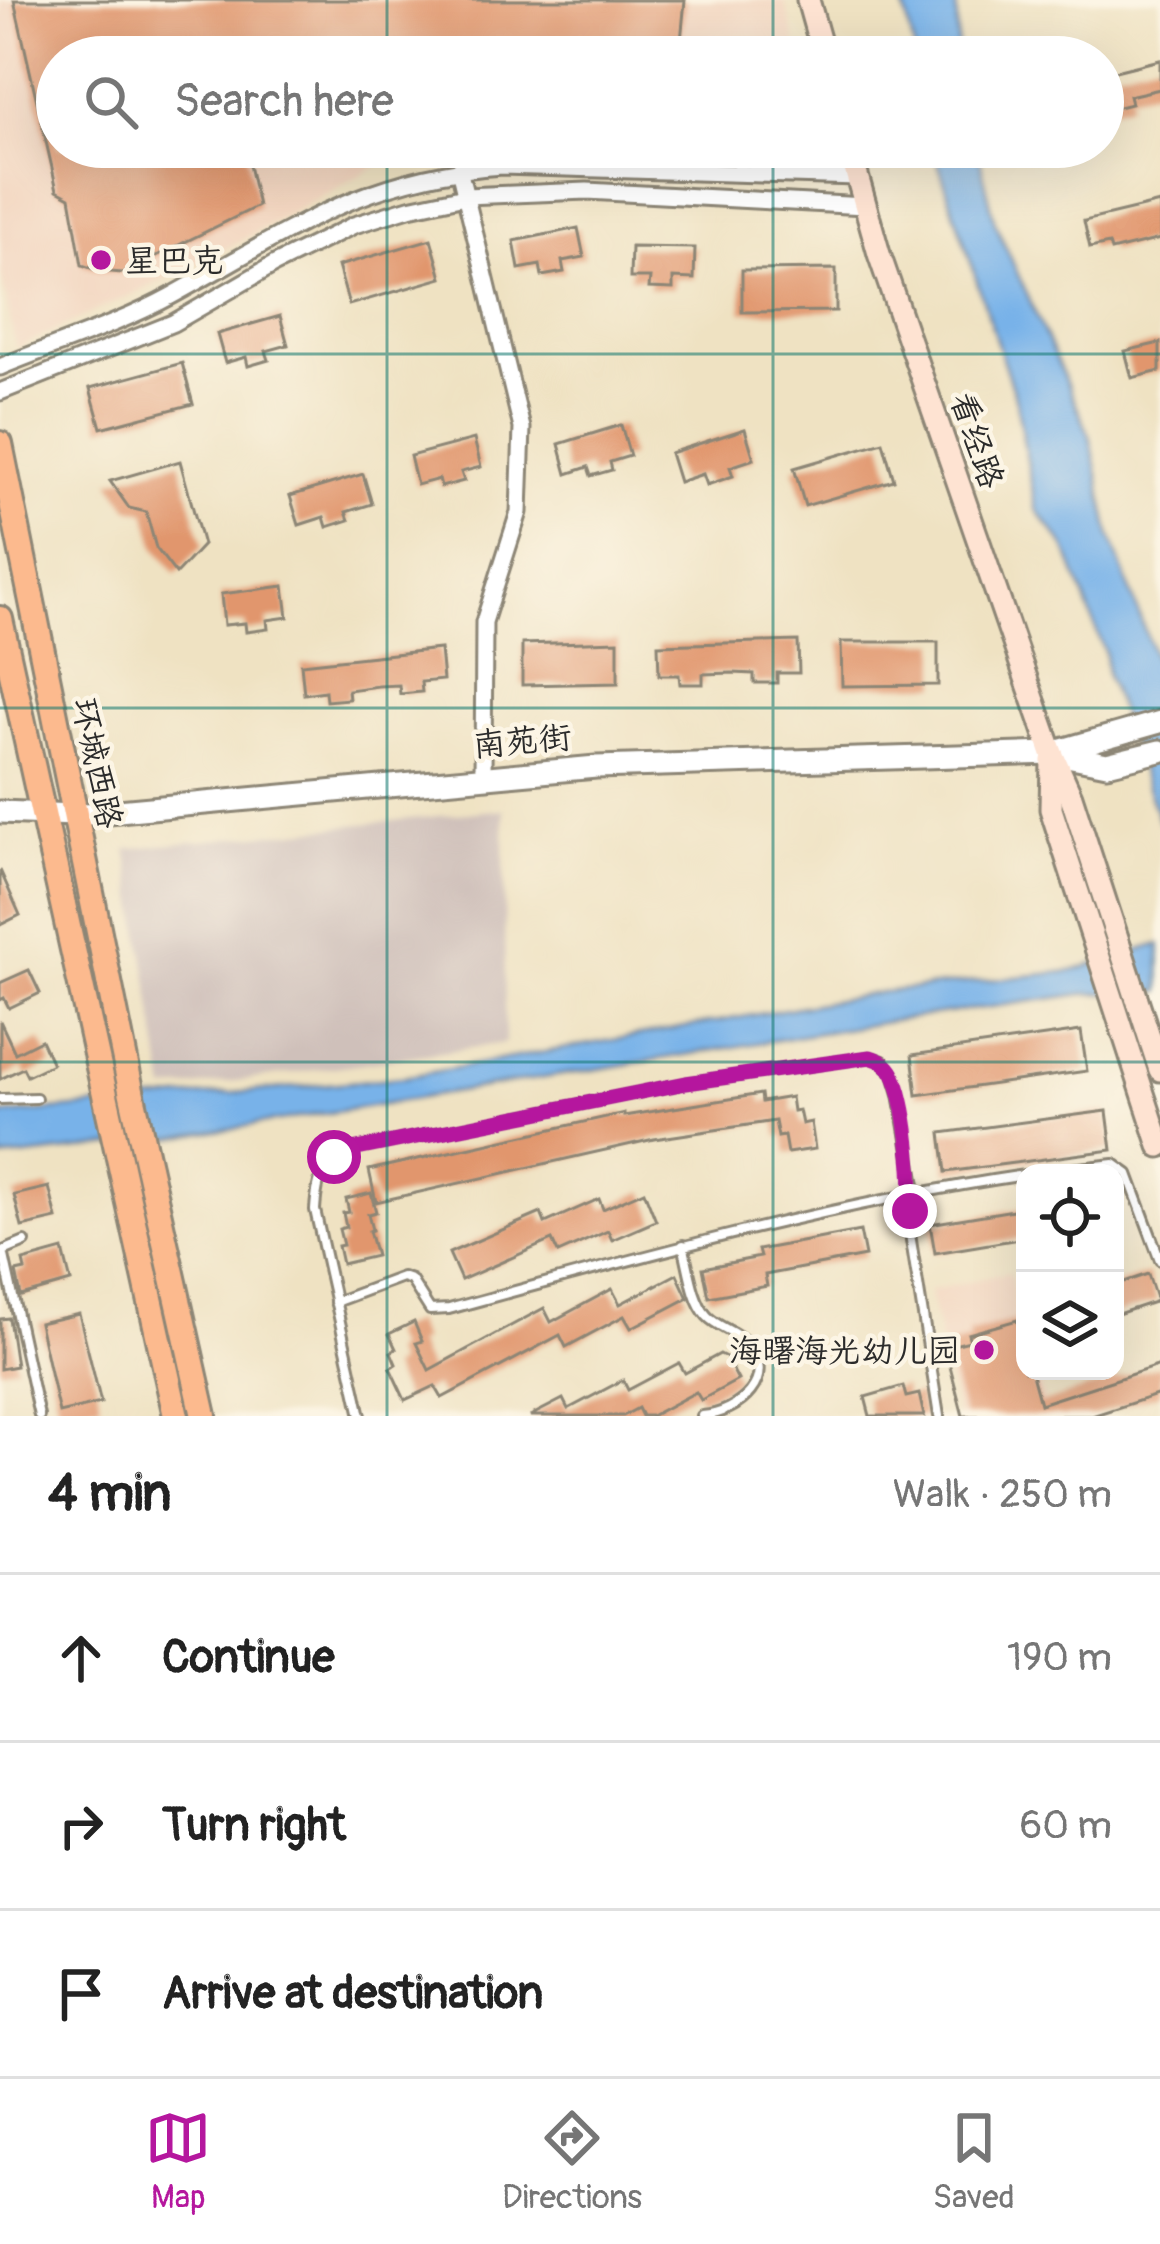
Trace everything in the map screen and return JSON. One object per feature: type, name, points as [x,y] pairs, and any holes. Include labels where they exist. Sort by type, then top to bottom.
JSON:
[{"type":"main road","points":[[808,0],[818,36]]},
{"type":"main road","name":"看经路","points":[[855,168],[1052,753],[1071,796],[1132,1019],[1160,1146]]},
{"type":"main road","name":"环城西路","points":[[0,444],[75,815],[119,1097]]},
{"type":"main road","name":"环城西路","points":[[0,619],[43,817],[119,1097]]},
{"type":"main road","name":"看经路","points":[[1132,1019],[1160,1070]]},
{"type":"main road","points":[[119,1097],[148,1169],[204,1416]]},
{"type":"main road","points":[[119,1097],[122,1180],[176,1416]]},
{"type":"street","points":[[0,367],[166,298],[350,198],[403,180],[459,169],[537,168]]},
{"type":"street","points":[[639,168],[857,177]]},
{"type":"street","points":[[459,169],[522,428],[519,512],[484,622],[483,777]]},
{"type":"street","points":[[0,392],[173,323],[274,264],[354,225],[409,208],[465,196],[587,191],[865,206]]},
{"type":"street","name":"南苑街","points":[[1052,753],[1160,722]]},
{"type":"street","name":"南苑街","points":[[0,812],[75,815],[596,767],[1052,753],[1114,763],[1160,751]]},
{"type":"lane","points":[[361,1416],[316,1210],[316,1187],[324,1166],[334,1157],[686,1083],[870,1057],[883,1061],[898,1094],[914,1192],[910,1234],[939,1416]]},
{"type":"lane","points":[[0,1099],[35,1098]]},
{"type":"lane","points":[[1124,1171],[1138,1192],[1160,1260]]},
{"type":"lane","points":[[335,1302],[402,1276],[411,1280],[430,1310],[449,1309],[683,1245],[914,1192],[1016,1176]]},
{"type":"lane","points":[[25,1242],[2,1252],[39,1416]]},
{"type":"lane","points":[[683,1245],[707,1316],[744,1340],[756,1356],[759,1376],[751,1393],[735,1408],[702,1416]]},
{"type":"shaded area","points":[[0,0],[784,0],[794,36],[36,36],[36,168],[373,168],[200,263],[16,348],[0,269]]},
{"type":"shaded area","points":[[504,809],[505,1043],[166,1091],[127,849]]},
{"type":"shaded area","name":"海曙海光幼儿园","points":[[1009,1272],[1016,1297],[1016,1380],[1039,1380],[1049,1416],[957,1416],[929,1291]]},
{"type":"water","points":[[903,0],[956,0],[957,36],[911,36]]},
{"type":"water","points":[[940,168],[982,168],[995,223],[1090,436],[1110,534],[1160,673],[1160,823],[1065,546],[1036,509],[1016,400]]},
{"type":"water","points":[[1160,944],[1160,991],[1083,994],[911,1018],[155,1141],[0,1159],[0,1115],[405,1077],[883,992],[1072,971]]},
{"type":"building","points":[[14,0],[685,0],[681,36],[36,36],[36,97]]},
{"type":"building","points":[[1160,60],[1160,89],[1129,96],[1131,104],[1124,106],[1124,69]]},
{"type":"building","points":[[52,168],[250,168],[258,206],[122,273],[82,265],[70,197],[57,190]]},
{"type":"building","points":[[1160,203],[1160,239],[1111,251],[1109,244],[1090,248],[1084,221]]},
{"type":"building","points":[[578,228],[584,257],[562,261],[564,272],[542,276],[540,265],[519,269],[514,241]]},
{"type":"building","points":[[431,239],[442,278],[349,305],[338,266]]},
{"type":"building","points":[[631,247],[695,248],[694,279],[673,278],[673,289],[649,288],[650,278],[630,278]]},
{"type":"building","points":[[836,269],[836,311],[742,312],[742,270]]},
{"type":"building","points":[[280,316],[288,345],[266,351],[269,360],[248,366],[246,357],[225,363],[217,334]]},
{"type":"building","points":[[1160,343],[1160,371],[1132,378],[1125,351]]},
{"type":"building","points":[[182,363],[193,404],[101,428],[90,388]]},
{"type":"building","points":[[621,425],[630,456],[610,462],[612,470],[591,476],[588,467],[567,474],[559,444]]},
{"type":"building","points":[[745,429],[754,459],[730,467],[733,476],[707,485],[703,474],[679,482],[670,453]]},
{"type":"building","points":[[474,439],[481,467],[461,472],[464,481],[441,487],[439,479],[417,485],[410,456]]},
{"type":"building","points":[[883,442],[894,480],[805,506],[794,468]]},
{"type":"building","points":[[180,461],[203,545],[176,574],[156,548],[146,512],[129,508],[110,481]]},
{"type":"building","points":[[363,474],[372,504],[346,512],[349,520],[327,527],[324,517],[299,525],[290,496]]},
{"type":"building","points":[[284,586],[288,617],[267,620],[268,629],[246,632],[245,623],[224,625],[221,594]]},
{"type":"building","points":[[618,641],[618,683],[522,685],[522,644]]},
{"type":"building","points":[[798,641],[799,673],[777,673],[777,683],[754,683],[754,674],[733,673],[703,674],[703,684],[680,684],[679,675],[659,675],[658,645]]},
{"type":"building","points":[[841,642],[938,642],[938,685],[842,686]]},
{"type":"building","points":[[440,649],[443,680],[421,682],[422,692],[400,694],[399,685],[348,690],[349,699],[326,701],[325,691],[304,694],[301,664]]},
{"type":"building","points":[[0,870],[20,915],[0,925]]},
{"type":"building","points":[[29,970],[40,993],[9,1008],[4,998],[0,1000],[0,983]]},
{"type":"building","points":[[0,1021],[15,1053],[41,1040],[52,1064],[27,1076],[23,1068],[0,1079]]},
{"type":"building","points":[[1081,1031],[1087,1071],[917,1095],[912,1055]]},
{"type":"building","points":[[761,1094],[762,1102],[791,1097],[802,1124],[811,1122],[815,1149],[787,1153],[775,1121],[654,1139],[376,1202],[369,1170],[624,1113]]},
{"type":"building","points":[[1107,1111],[1112,1150],[946,1172],[941,1133]]},
{"type":"building","points":[[49,1187],[57,1219],[22,1227],[14,1195]]},
{"type":"building","points":[[644,1191],[656,1221],[612,1240],[608,1231],[558,1253],[552,1240],[461,1280],[449,1253],[541,1213],[545,1223],[599,1199],[603,1209]]},
{"type":"building","points":[[371,1193],[376,1212],[368,1214],[369,1231],[376,1256],[342,1264],[339,1229],[346,1227],[346,1199]]},
{"type":"building","points":[[1016,1210],[1016,1240],[935,1253],[930,1224]]},
{"type":"building","points":[[860,1231],[865,1256],[765,1275],[767,1286],[709,1297],[703,1268],[760,1257],[758,1250]]},
{"type":"building","points":[[63,1250],[71,1282],[21,1296],[16,1272],[25,1270],[23,1261]]},
{"type":"building","points":[[677,1274],[688,1298],[631,1328],[624,1316],[566,1347],[560,1335],[442,1398],[435,1386],[405,1400],[390,1368],[396,1364],[391,1352],[396,1349],[389,1334],[414,1322],[422,1341],[416,1343],[429,1370],[544,1308],[551,1322],[612,1289],[620,1304]]},
{"type":"building","points":[[1148,1274],[1157,1301],[1124,1312],[1124,1282]]},
{"type":"building","points":[[79,1314],[101,1403],[59,1413],[39,1323]]},
{"type":"building","points":[[9,1318],[16,1366],[0,1369],[0,1319]]},
{"type":"building","points":[[1016,1320],[1016,1380],[1033,1380],[1040,1404],[1160,1365],[1160,1394],[1092,1416],[963,1416],[945,1347],[970,1341],[968,1334]]},
{"type":"building","points":[[720,1354],[738,1380],[701,1400],[696,1392],[651,1416],[642,1416],[638,1408],[623,1416],[530,1416],[563,1399],[568,1409],[623,1380],[628,1390],[679,1363],[685,1373]]},
{"type":"building","points":[[903,1386],[906,1397],[919,1394],[924,1416],[870,1416],[865,1397]]},
{"type":"place","name":"星巴克","points":[[101,260]]},
{"type":"place","name":"海曙海光幼儿园","points":[[984,1350]]},
{"type":"route","points":[[334,1157],[686,1083],[870,1057],[883,1061],[898,1094],[915,1185],[910,1211]]}]
